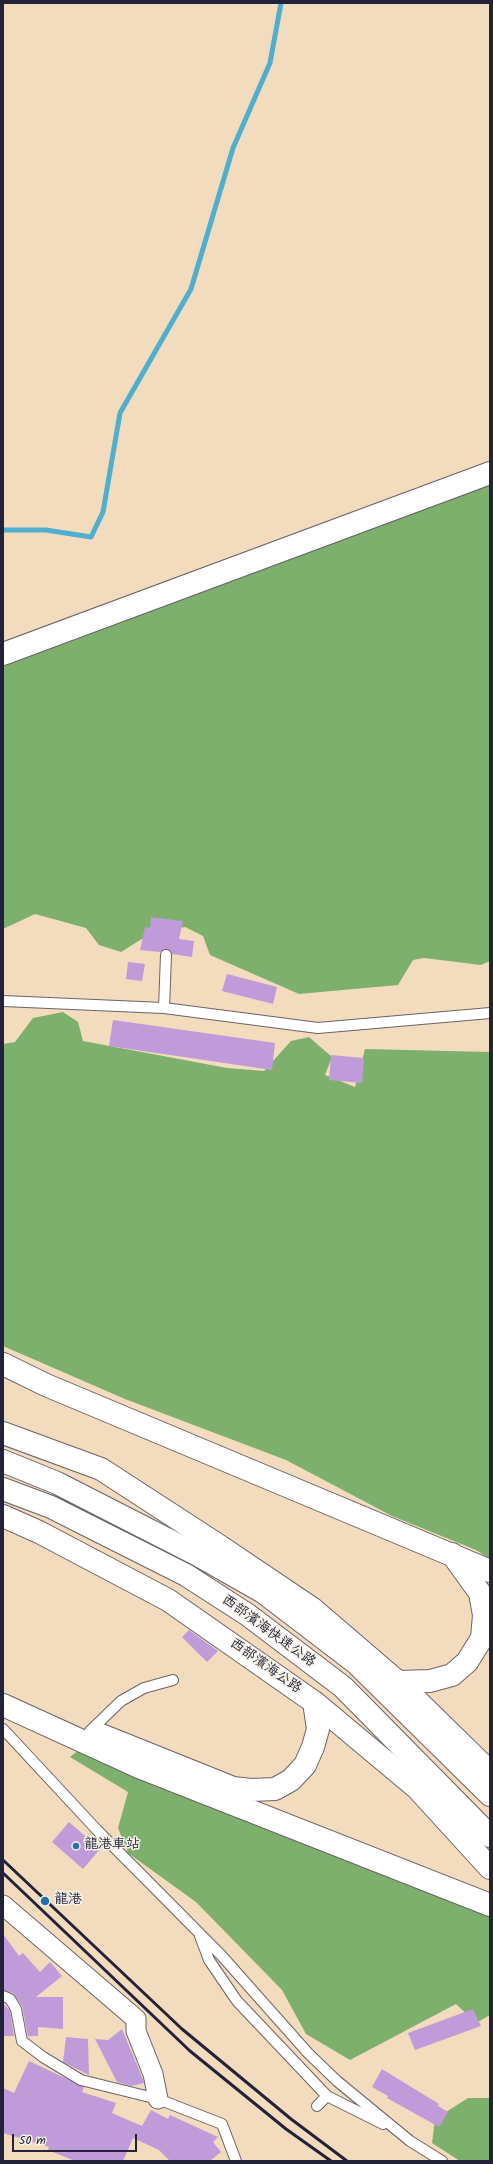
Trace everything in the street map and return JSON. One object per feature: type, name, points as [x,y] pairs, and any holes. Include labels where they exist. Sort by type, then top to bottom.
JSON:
[{"type":"main road","points":[[3,654],[490,473]]},
{"type":"main road","points":[[3,1364],[68,1394],[490,1571]]},
{"type":"main road","points":[[3,1433],[101,1469],[313,1609],[398,1682],[490,1772]]},
{"type":"main road","name":"西部濱海快速公路","points":[[3,1461],[57,1482],[196,1554],[263,1592],[356,1663],[490,1795]]},
{"type":"main road","name":"西部濱海快速公路","points":[[3,1489],[51,1507],[186,1575],[248,1615],[343,1687],[490,1836]]},
{"type":"main road","name":"西部濱海公路","points":[[3,1516],[39,1532],[168,1600],[314,1702],[417,1788],[490,1868]]},
{"type":"main road","points":[[398,1682],[430,1681],[452,1675],[467,1662],[482,1638],[484,1615],[480,1592],[451,1554]]},
{"type":"main road","points":[[3,1700],[90,1731],[233,1788],[275,1789],[292,1780],[305,1766],[313,1747],[318,1729],[314,1702]]},
{"type":"main road","points":[[3,1706],[139,1767],[490,1905]]},
{"type":"street","points":[[3,1905],[136,2019],[136,2031],[154,2074],[158,2099]]},
{"type":"lane","points":[[164,1008],[166,955]]},
{"type":"lane","points":[[3,1001],[164,1008],[318,1028],[490,1013]]},
{"type":"lane","points":[[90,1731],[121,1701],[144,1688],[173,1680]]},
{"type":"lane","points":[[3,1729],[97,1830],[221,1955],[308,2053],[337,2081],[410,2141]]},
{"type":"lane","points":[[198,1932],[209,1960],[237,2001],[327,2096],[379,2122],[442,2161]]},
{"type":"lane","points":[[3,1996],[10,1999],[16,2009],[22,2041],[65,2072],[81,2080],[158,2099],[222,2124],[236,2161]]},
{"type":"lane","points":[[317,2106],[327,2096]]},
{"type":"green space","points":[[490,479],[490,961],[481,965],[424,958],[413,960],[398,985],[299,994],[210,955],[203,936],[185,927],[153,932],[121,952],[99,945],[86,928],[35,914],[3,929],[3,665]]},
{"type":"green space","points":[[63,1012],[78,1022],[83,1041],[227,1068],[264,1071],[291,1041],[309,1037],[332,1057],[325,1075],[355,1087],[365,1049],[490,1052],[490,1559],[476,1550],[392,1516],[286,1460],[125,1399],[3,1346],[3,1044],[15,1042],[33,1018]]},
{"type":"green space","points":[[84,1746],[490,1917],[490,2015],[476,2023],[456,2004],[350,2060],[306,2034],[282,1990],[196,1902],[128,1853],[118,1828],[128,1792],[70,1757]]},
{"type":"green space","points":[[468,2098],[490,2098],[490,2161],[460,2161],[432,2143],[435,2119]]},
{"type":"building","points":[[151,917],[183,921],[179,939],[194,941],[192,957],[172,954],[167,949],[160,952],[140,950],[145,927],[150,928]]},
{"type":"building","points":[[128,962],[145,964],[142,981],[126,979]]},
{"type":"building","points":[[227,974],[277,987],[273,1004],[222,991]]},
{"type":"building","points":[[113,1020],[275,1043],[272,1070],[109,1046]]},
{"type":"building","points":[[331,1055],[364,1058],[362,1083],[329,1080]]},
{"type":"building","points":[[189,1630],[218,1651],[207,1662],[182,1637]]},
{"type":"building","name":"龍港車站","points":[[69,1822],[100,1849],[83,1869],[52,1842]]},
{"type":"building","points":[[3,1934],[19,1956],[23,1953],[40,1972],[50,1962],[62,1976],[36,1997],[63,1997],[63,2029],[38,2027],[38,2036],[28,2036],[22,2006],[13,1993],[3,1990]]},
{"type":"building","points":[[3,2003],[10,2011],[14,2036],[3,2036]]},
{"type":"building","points":[[473,2009],[481,2026],[415,2050],[408,2033]]},
{"type":"building","points":[[122,2029],[144,2083],[131,2086],[117,2082],[95,2039],[108,2040]]},
{"type":"building","points":[[66,2037],[88,2039],[89,2075],[63,2062]]},
{"type":"building","points":[[29,2061],[84,2087],[82,2092],[116,2103],[112,2113],[142,2126],[151,2110],[168,2119],[170,2115],[218,2137],[213,2142],[221,2152],[210,2161],[170,2161],[159,2150],[133,2138],[123,2161],[75,2161],[48,2150],[49,2147],[3,2133],[3,2088],[14,2093]]},
{"type":"building","points":[[382,2069],[439,2104],[438,2106],[448,2112],[439,2127],[387,2098],[388,2096],[372,2087]]},
{"type":"waterway","points":[[3,530],[46,530],[91,537],[103,512],[120,413],[191,289],[233,148],[270,63],[281,3]]},
{"type":"railway","points":[[3,1860],[182,2029],[291,2119],[347,2161]]},
{"type":"railway","points":[[3,1873],[190,2051],[286,2129],[331,2161]]},
{"type":"place","name":"龍港車站","points":[[76,1846]]},
{"type":"place","name":"龍港","points":[[45,1901]]}]
